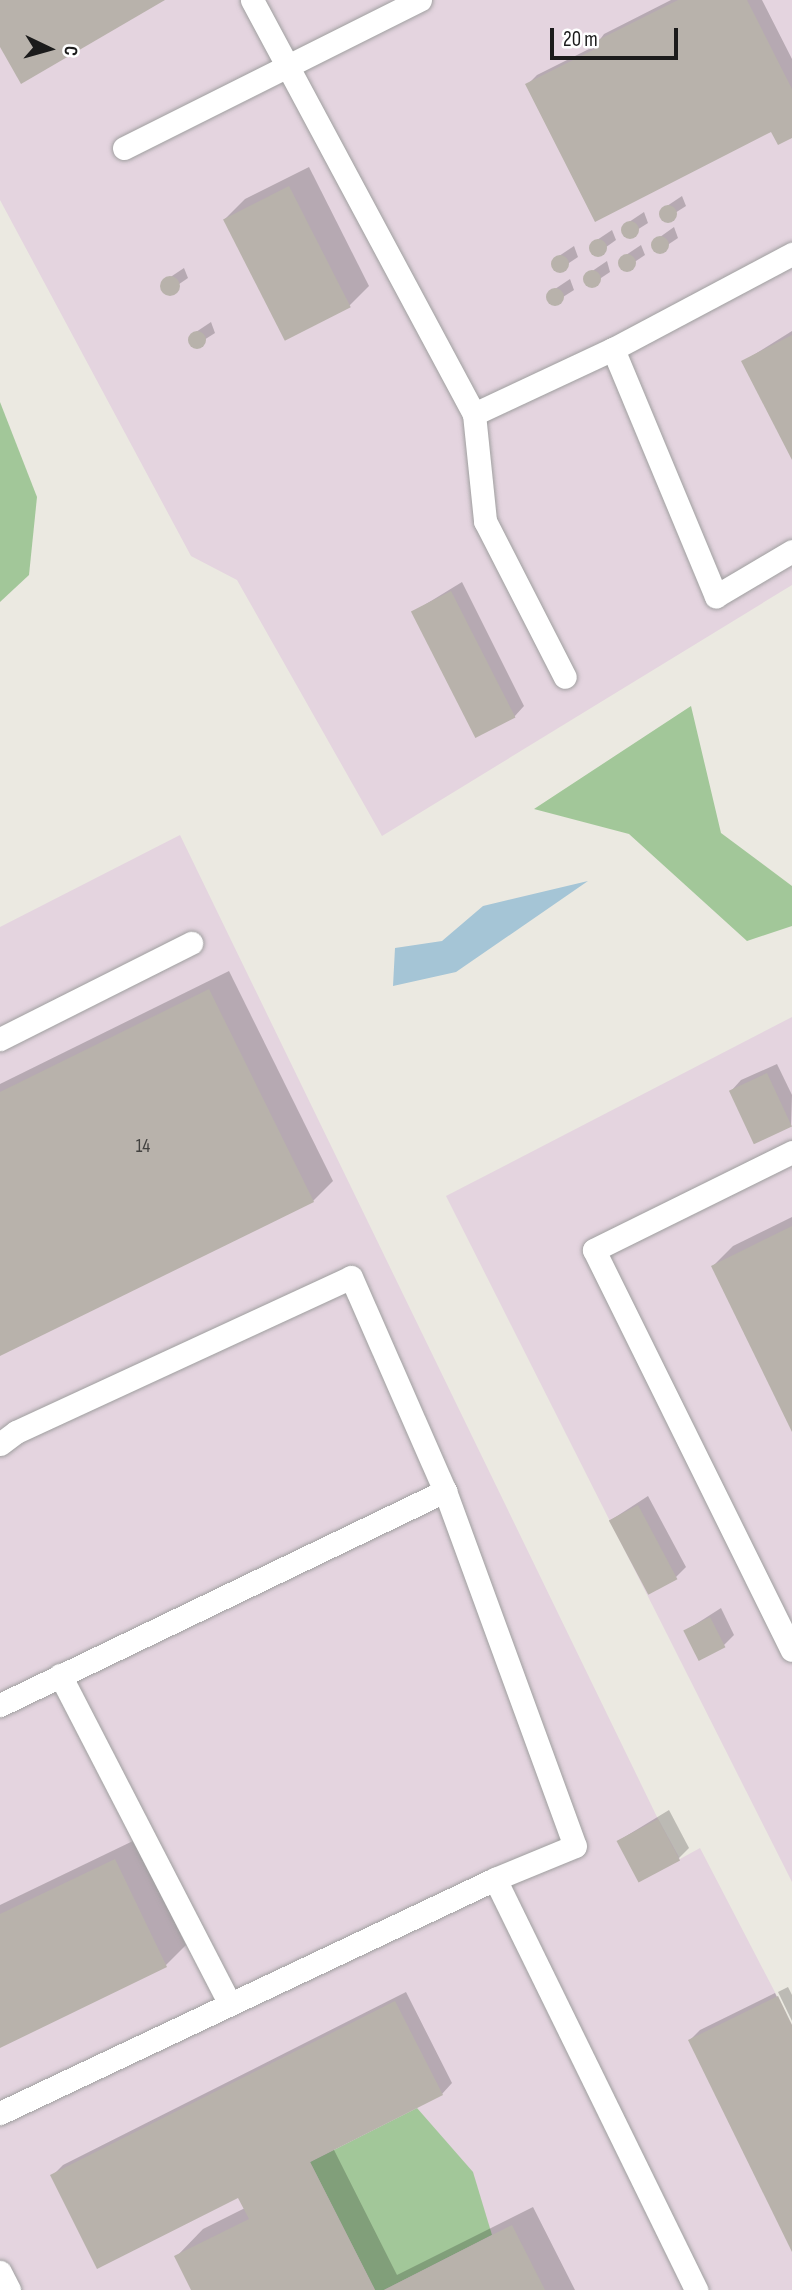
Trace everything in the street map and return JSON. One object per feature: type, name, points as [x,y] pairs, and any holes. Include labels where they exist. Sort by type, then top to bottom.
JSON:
[{"type":"lane","points":[[252,0],[474,414],[485,521],[565,677]]},
{"type":"lane","points":[[124,148],[420,0]]},
{"type":"lane","points":[[474,414],[613,349],[792,254]]},
{"type":"lane","points":[[613,349],[716,596],[792,551]]},
{"type":"lane","points":[[0,1039],[191,943]]},
{"type":"lane","points":[[792,1152],[594,1250],[792,1650]]},
{"type":"lane","points":[[0,1444],[16,1432],[351,1277],[445,1491],[575,1846],[495,1879],[0,2113]]},
{"type":"lane","points":[[0,1705],[445,1491]]},
{"type":"lane","points":[[60,1675],[230,2004]]},
{"type":"lane","points":[[495,1879],[696,2290]]},
{"type":"lane","points":[[0,2272],[9,2290]]},
{"type":"shaded area","points":[[0,0],[792,0],[792,585],[382,836],[237,580],[191,556],[0,200]]},
{"type":"shaded area","points":[[180,835],[658,1819],[680,1859],[700,1848],[792,2025],[792,2290],[0,2290],[0,927]]},
{"type":"shaded area","points":[[792,1017],[792,1882],[446,1196]]},
{"type":"green space","points":[[0,402],[37,497],[29,575],[0,602]]},
{"type":"green space","points":[[691,706],[721,833],[792,886],[792,926],[747,941],[629,834],[534,809]]},
{"type":"green space","points":[[417,2108],[473,2172],[492,2235],[384,2290],[375,2290],[310,2162]]},
{"type":"water","points":[[588,881],[456,972],[393,986],[395,948],[442,941],[483,906]]},
{"type":"building","points":[[0,0],[165,0],[21,84],[0,47]]},
{"type":"building","points":[[678,0],[747,0],[792,89],[792,138],[778,145],[771,132],[595,222],[525,84],[595,49],[592,43]]},
{"type":"building","points":[[289,186],[351,307],[285,341],[223,220]]},
{"type":"building","points":[[664,205],[672,205],[677,214],[675,221],[664,223],[659,218],[659,210]]},
{"type":"building","points":[[626,221],[634,221],[639,230],[637,237],[626,239],[621,234],[621,226]]},
{"type":"building","points":[[656,236],[664,236],[669,245],[667,252],[656,254],[651,249],[651,241]]},
{"type":"building","points":[[594,239],[602,239],[607,248],[605,255],[594,257],[589,252],[589,244]]},
{"type":"building","points":[[623,254],[631,254],[636,263],[634,270],[623,272],[618,267],[618,259]]},
{"type":"building","points":[[556,255],[564,255],[569,264],[567,271],[556,273],[551,268],[551,260]]},
{"type":"building","points":[[588,270],[596,270],[601,279],[599,286],[588,288],[583,283],[583,275]]},
{"type":"building","points":[[170,276],[177,279],[180,286],[177,293],[170,296],[163,293],[160,286],[163,279]]},
{"type":"building","points":[[551,288],[559,288],[564,297],[562,304],[551,306],[546,301],[546,293]]},
{"type":"building","points":[[193,331],[201,331],[206,340],[204,347],[193,349],[188,344],[188,336]]},
{"type":"building","points":[[792,335],[792,460],[741,361]]},
{"type":"building","points":[[451,591],[515,718],[475,738],[411,611]]},
{"type":"building","points":[[209,989],[314,1202],[0,1356],[0,1092]]},
{"type":"building","points":[[767,1073],[792,1126],[754,1144],[729,1091]]},
{"type":"building","points":[[792,1226],[792,1432],[711,1266]]},
{"type":"building","points":[[638,1505],[677,1579],[648,1595],[609,1520]]},
{"type":"building","points":[[710,1617],[725,1647],[699,1661],[683,1631]]},
{"type":"building","points":[[658,1819],[680,1860],[639,1883],[617,1841]]},
{"type":"building","points":[[115,1859],[167,1967],[0,2048],[0,1914]]},
{"type":"building","points":[[778,1996],[792,2025],[792,2252],[688,2040]]},
{"type":"building","points":[[395,2001],[443,2095],[310,2162],[375,2290],[191,2290],[174,2256],[249,2219],[238,2198],[97,2269],[50,2175]]},
{"type":"building","points":[[512,2225],[545,2290],[384,2290],[492,2235]]}]
